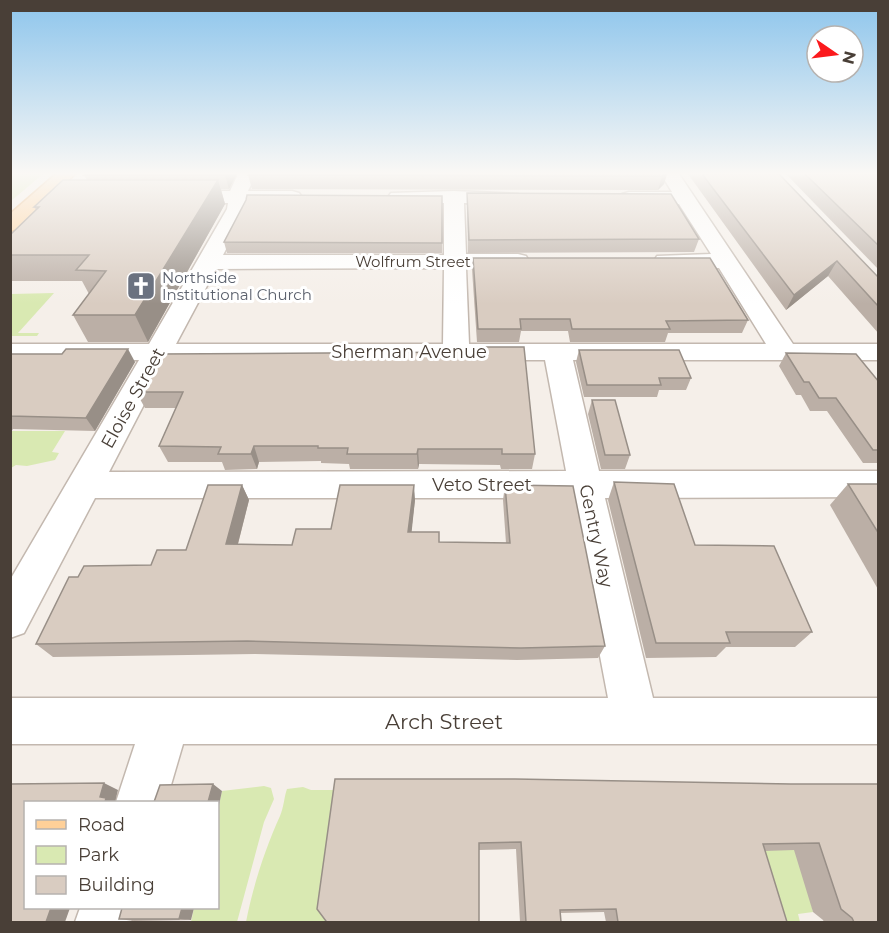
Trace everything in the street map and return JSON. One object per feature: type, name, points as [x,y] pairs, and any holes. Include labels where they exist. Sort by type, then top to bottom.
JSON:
[{"type":"street","name":"Eloise Street","points":[[10,619],[232,218]]},
{"type":"street","points":[[454,218],[456,352]]},
{"type":"street","points":[[698,218],[785,352]]},
{"type":"street","name":"Wolfrum Street","points":[[208,262],[537,261]]},
{"type":"street","points":[[643,261],[726,261]]},
{"type":"street","name":"Sherman Avenue","points":[[10,352],[879,352]]},
{"type":"street","name":"Gentry Way","points":[[556,352],[635,721]]},
{"type":"street","name":"Veto Street","points":[[85,485],[879,484]]},
{"type":"street","name":"Arch Street","points":[[10,721],[879,721]]},
{"type":"street","points":[[141,801],[166,721]]},
{"type":"green space","points":[[54,293],[18,333],[39,333],[37,336],[11,336],[11,294]]},
{"type":"green space","points":[[11,431],[65,431],[52,452],[59,453],[55,460],[27,466],[16,465],[11,468]]},
{"type":"green space","points":[[264,786],[271,788],[274,799],[264,822],[237,922],[191,922],[194,909],[219,909],[219,805],[222,791]]},
{"type":"green space","points":[[303,787],[311,790],[342,790],[334,922],[246,922],[260,868],[281,813],[287,789]]},
{"type":"green space","points":[[725,793],[800,850],[813,912],[798,914],[800,922],[762,922]]},
{"type":"building","points":[[28,218],[195,218],[135,315],[73,315],[106,271],[76,270],[89,255],[10,255],[10,235]]},
{"type":"building","points":[[237,218],[442,218],[442,243],[224,242]]},
{"type":"building","points":[[468,218],[686,218],[699,239],[469,240]]},
{"type":"building","points":[[735,218],[821,218],[879,278],[879,307],[837,261],[794,295]]},
{"type":"building","points":[[850,218],[879,218],[879,246]]},
{"type":"building","points":[[473,258],[710,258],[748,320],[666,321],[670,329],[572,329],[570,319],[520,319],[521,329],[478,329]]},
{"type":"building","points":[[524,347],[535,454],[502,454],[502,449],[418,449],[417,454],[347,454],[348,448],[254,446],[251,454],[218,454],[221,447],[159,446],[183,392],[136,392],[157,354],[474,352],[474,348]]},
{"type":"building","points":[[66,349],[128,349],[86,418],[10,416],[10,354],[62,354]]},
{"type":"building","points":[[579,350],[679,350],[691,378],[659,378],[661,385],[587,385]]},
{"type":"building","points":[[786,353],[856,354],[879,382],[879,450],[873,450],[836,398],[819,398],[809,382],[804,382]]},
{"type":"building","points":[[592,400],[615,400],[630,455],[605,455]]},
{"type":"building","points":[[614,482],[674,484],[695,545],[774,546],[812,632],[726,632],[730,643],[656,643]]},
{"type":"building","points":[[848,484],[879,484],[879,534]]},
{"type":"building","points":[[208,485],[242,485],[226,544],[292,545],[296,529],[331,529],[340,485],[414,485],[408,532],[439,532],[439,542],[510,543],[505,485],[573,486],[605,646],[521,648],[247,641],[36,644],[69,577],[78,577],[84,566],[151,565],[157,550],[186,550]]},
{"type":"building","points":[[335,779],[879,784],[879,922],[854,922],[841,909],[819,843],[763,844],[787,922],[618,922],[616,909],[560,910],[561,922],[526,922],[521,842],[479,843],[479,922],[326,922],[317,909]]},
{"type":"building","points":[[104,783],[100,797],[106,798],[105,801],[24,801],[24,909],[51,909],[46,922],[10,922],[10,784]]},
{"type":"building","points":[[213,784],[208,801],[154,801],[160,785]]},
{"type":"building","points":[[122,909],[182,909],[179,919],[119,919]]},
{"type":"place","name":"Northside Institutional Church","points":[[141,286]]}]
